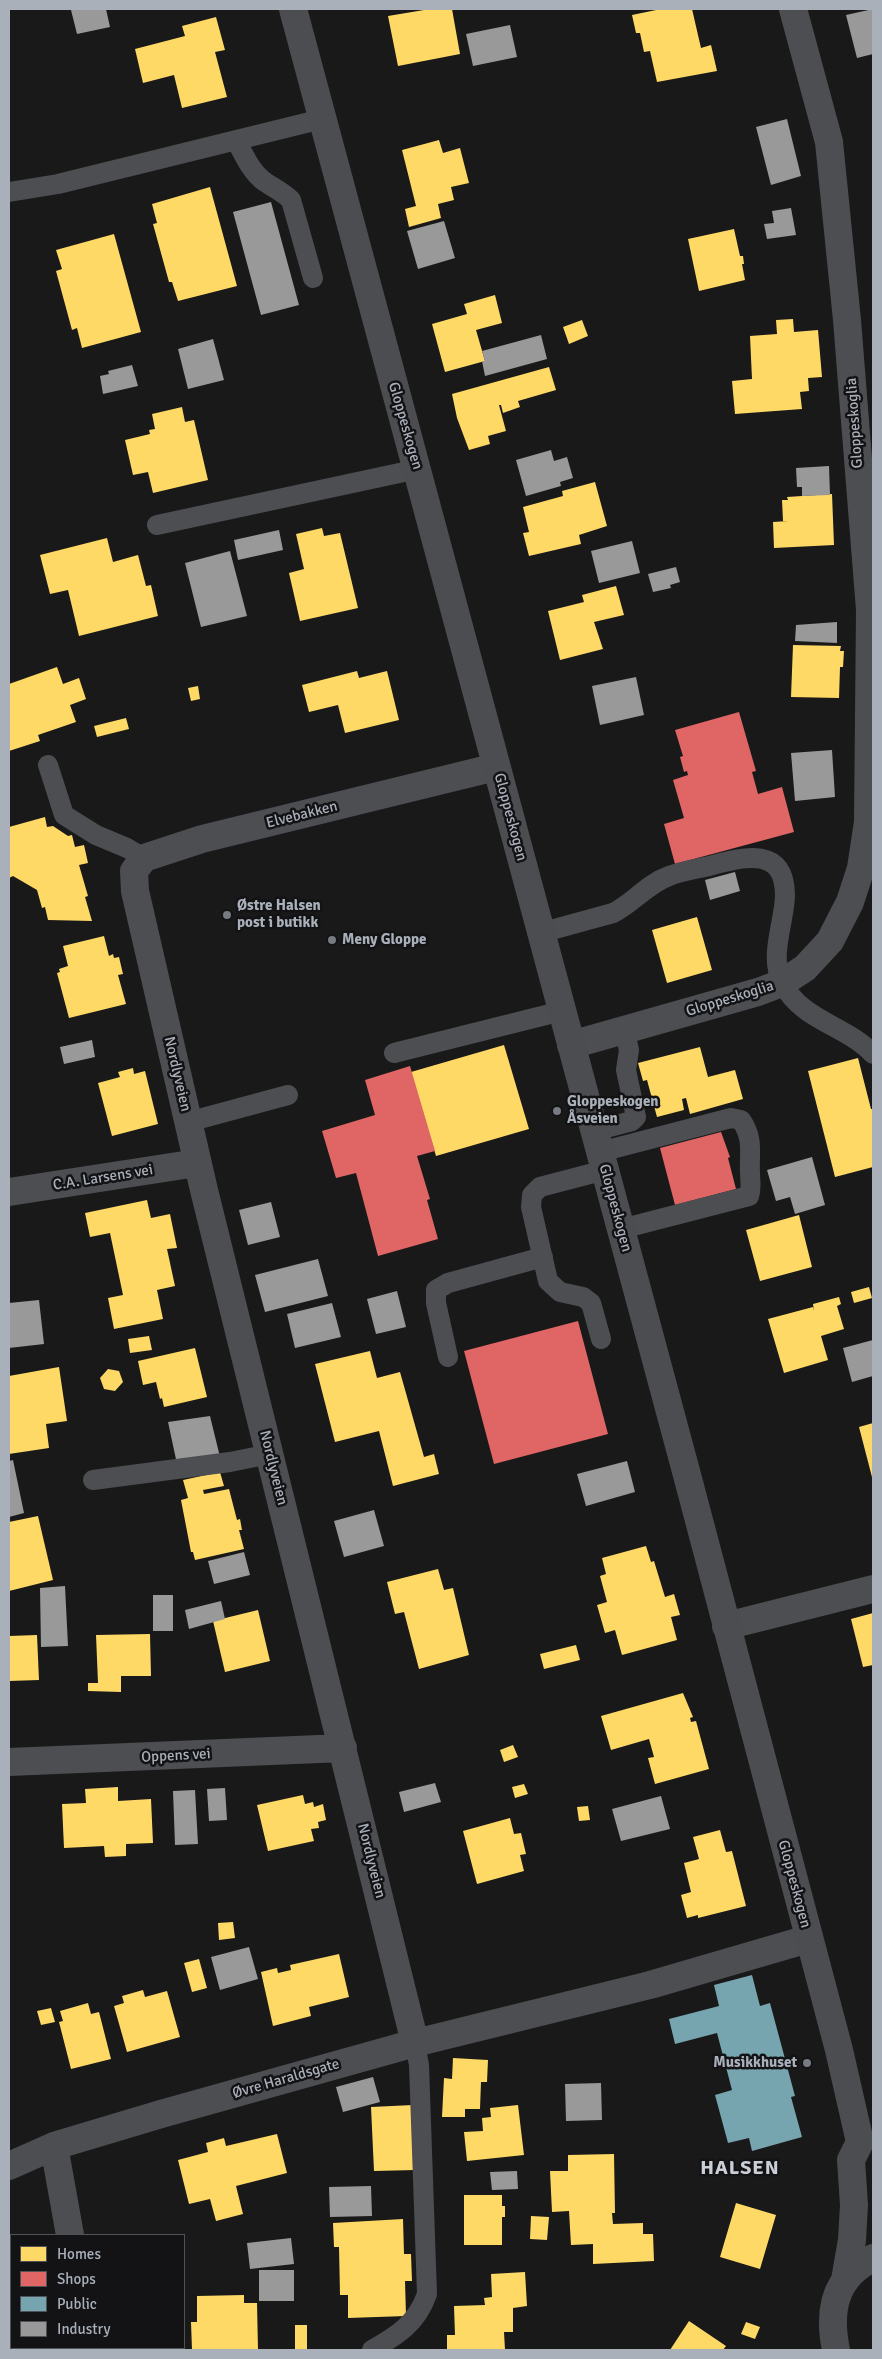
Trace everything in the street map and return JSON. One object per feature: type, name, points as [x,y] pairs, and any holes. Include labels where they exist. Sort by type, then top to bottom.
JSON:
[{"type":"main road","name":"Gloppeskogen","points":[[293,9],[621,1229],[808,1939],[866,2147],[851,2160],[854,2205],[852,2240],[845,2280]]},
{"type":"main road","points":[[836,2350],[831,2318],[835,2299],[845,2280],[861,2264],[873,2258]]},
{"type":"street","name":"Gloppeskoglia","points":[[571,1045],[758,992],[782,983],[805,968],[830,941],[850,902],[861,868],[868,822],[870,610],[847,320],[830,142],[794,9]]},
{"type":"street","name":"Elvebakken","points":[[144,858],[202,839],[496,767]]},
{"type":"street","name":"Nordlyveien","points":[[144,858],[134,871],[135,891],[197,1163],[415,2043]]},
{"type":"street","name":"C.A. Larsens vei","points":[[9,1192],[197,1163]]},
{"type":"street","points":[[726,1626],[873,1589]]},
{"type":"street","name":"Oppens vei","points":[[9,1762],[343,1748]]},
{"type":"street","name":"Øvre Haraldsgate","points":[[9,2166],[54,2146],[415,2043],[650,1985],[808,1939]]},
{"type":"street","points":[[54,2146],[70,2234]]},
{"type":"lane","points":[[9,192],[58,184],[322,119]]},
{"type":"lane","points":[[236,140],[248,164],[265,182],[282,190],[291,200],[313,278]]},
{"type":"lane","points":[[157,525],[418,469]]},
{"type":"lane","points":[[48,765],[64,815],[96,835],[127,848],[144,858]]},
{"type":"lane","points":[[540,933],[612,913],[623,908],[643,890],[669,876],[736,859],[759,857],[773,863],[783,877],[784,896],[777,966],[782,983],[797,1004],[873,1054]]},
{"type":"lane","points":[[394,1053],[562,1011]]},
{"type":"lane","points":[[601,1339],[591,1303],[583,1297],[560,1292],[548,1281],[531,1207],[532,1195],[540,1187],[600,1151],[636,1117],[626,1070],[629,1050],[624,1030]]},
{"type":"lane","points":[[188,1122],[288,1095]]},
{"type":"lane","points":[[600,1151],[731,1118],[741,1120],[747,1129],[752,1152],[749,1174],[752,1187],[749,1196],[621,1229]]},
{"type":"lane","points":[[448,1357],[436,1303],[436,1290],[448,1283],[543,1257]]},
{"type":"lane","points":[[93,1480],[230,1462],[270,1454]]},
{"type":"lane","points":[[372,2350],[410,2324],[421,2310],[426,2294],[419,2065],[415,2043]]},
{"type":"building: Homes","points":[[430,9],[452,9],[460,54],[398,66],[388,16]]},
{"type":"building: Homes","points":[[661,9],[692,9],[701,48],[711,45],[717,71],[657,82],[650,51],[644,52],[640,33],[636,33],[632,15]]},
{"type":"building: Homes","points":[[216,17],[225,50],[215,52],[227,97],[182,108],[174,75],[143,83],[135,49],[185,36],[182,26]]},
{"type":"building: Homes","points":[[439,140],[443,153],[460,148],[469,183],[451,187],[454,200],[438,204],[441,218],[409,227],[405,209],[416,206],[402,150]]},
{"type":"building: Homes","points":[[210,187],[237,286],[178,301],[172,282],[169,282],[153,224],[157,223],[152,204]]},
{"type":"building: Homes","points":[[734,229],[740,256],[743,256],[744,264],[742,264],[745,280],[699,291],[688,239]]},
{"type":"building: Homes","points":[[114,234],[141,332],[82,348],[77,328],[72,330],[56,271],[62,269],[56,250]]},
{"type":"building: Homes","points":[[495,295],[502,323],[476,330],[485,361],[445,372],[432,324],[467,314],[464,304]]},
{"type":"building: Homes","points":[[793,319],[794,332],[818,330],[822,377],[808,378],[809,391],[800,392],[802,409],[735,414],[732,381],[752,379],[750,336],[777,334],[776,320]]},
{"type":"building: Homes","points":[[582,320],[588,336],[569,344],[563,327]]},
{"type":"building: Homes","points":[[549,367],[556,390],[518,401],[520,407],[503,413],[501,405],[499,405],[506,431],[488,436],[490,444],[469,450],[457,418],[452,394]]},
{"type":"building: Homes","points":[[182,407],[185,422],[194,420],[208,480],[153,493],[148,472],[133,475],[125,440],[150,434],[149,430],[155,429],[152,414]]},
{"type":"building: Homes","points":[[595,482],[607,526],[579,535],[581,544],[529,556],[523,533],[529,532],[523,507],[563,496],[562,491]]},
{"type":"building: Homes","points":[[832,494],[834,545],[774,548],[773,522],[788,521],[783,521],[782,500],[788,500],[787,497]]},
{"type":"building: Homes","points":[[322,528],[324,536],[340,533],[358,608],[300,621],[289,573],[304,569],[296,534]]},
{"type":"building: Homes","points":[[107,538],[113,562],[138,555],[146,586],[151,585],[158,616],[79,636],[68,590],[50,594],[40,555]]},
{"type":"building: Homes","points":[[616,586],[624,615],[594,622],[603,649],[560,660],[548,611],[584,602],[582,595]]},
{"type":"building: Homes","points":[[793,645],[841,646],[840,651],[844,651],[843,667],[840,667],[839,698],[791,697]]},
{"type":"building: Homes","points":[[57,667],[63,684],[79,678],[86,699],[70,705],[76,722],[38,735],[40,741],[9,751],[9,684]]},
{"type":"building: Homes","points":[[357,671],[359,678],[387,671],[399,720],[345,733],[338,705],[309,712],[302,685]]},
{"type":"building: Homes","points":[[198,686],[200,699],[191,701],[188,688]]},
{"type":"building: Homes","points":[[126,718],[129,729],[97,737],[94,726]]},
{"type":"building: Homes","points":[[45,817],[47,827],[53,826],[68,836],[72,835],[75,847],[84,845],[88,863],[79,865],[88,896],[85,897],[92,921],[48,920],[45,907],[42,908],[37,890],[13,876],[9,878],[9,827]]},
{"type":"building: Homes","points":[[697,917],[712,970],[667,983],[652,930]]},
{"type":"building: Homes","points":[[104,936],[109,956],[113,954],[114,958],[119,957],[123,974],[118,975],[126,1004],[69,1018],[57,973],[60,972],[59,969],[68,966],[63,946]]},
{"type":"building: Homes","points":[[504,1045],[529,1129],[436,1156],[411,1072]]},
{"type":"building: Homes","points":[[700,1047],[708,1077],[735,1070],[743,1099],[690,1114],[686,1098],[682,1099],[684,1110],[657,1117],[647,1080],[643,1081],[638,1063]]},
{"type":"building: Homes","points":[[858,1058],[871,1109],[873,1109],[873,1167],[835,1177],[808,1071]]},
{"type":"building: Homes","points":[[133,1068],[134,1074],[145,1071],[158,1124],[112,1136],[98,1083],[120,1077],[118,1072]]},
{"type":"building: Homes","points":[[147,1200],[151,1218],[170,1214],[177,1248],[167,1249],[175,1286],[157,1290],[163,1319],[114,1329],[108,1298],[123,1295],[110,1233],[90,1237],[85,1213]]},
{"type":"building: Homes","points":[[799,1215],[812,1267],[760,1281],[746,1230]]},
{"type":"building: Homes","points":[[869,1287],[872,1298],[854,1303],[851,1292]]},
{"type":"building: Homes","points":[[839,1297],[841,1304],[837,1306],[844,1329],[821,1336],[828,1360],[784,1373],[768,1319],[813,1307],[814,1311],[813,1304]]},
{"type":"building: Homes","points":[[149,1336],[152,1350],[130,1353],[128,1339]]},
{"type":"building: Homes","points":[[195,1348],[207,1397],[164,1407],[156,1382],[143,1385],[138,1361]]},
{"type":"building: Homes","points":[[370,1351],[377,1378],[400,1372],[424,1457],[434,1454],[439,1474],[393,1486],[379,1431],[335,1442],[315,1364]]},
{"type":"building: Homes","points":[[59,1367],[67,1421],[46,1424],[49,1448],[9,1454],[9,1376]]},
{"type":"building: Homes","points":[[108,1369],[119,1371],[123,1382],[115,1391],[104,1389],[100,1378]]},
{"type":"building: Homes","points":[[873,1423],[873,1481],[859,1427]]},
{"type":"building: Homes","points":[[220,1472],[224,1486],[203,1490],[204,1494],[229,1489],[237,1520],[240,1519],[242,1530],[239,1530],[244,1549],[195,1560],[193,1552],[191,1552],[181,1500],[188,1498],[183,1480]]},
{"type":"building: Homes","points":[[38,1516],[53,1580],[9,1591],[9,1522]]},
{"type":"building: Homes","points":[[646,1546],[651,1562],[654,1561],[665,1597],[674,1594],[680,1615],[671,1617],[677,1640],[622,1655],[615,1630],[605,1633],[597,1605],[607,1602],[600,1576],[606,1574],[602,1558]]},
{"type":"building: Homes","points":[[438,1569],[444,1590],[453,1588],[469,1655],[419,1669],[404,1612],[395,1614],[387,1582]]},
{"type":"building: Homes","points":[[258,1610],[270,1661],[225,1672],[213,1621]]},
{"type":"building: Homes","points":[[873,1613],[873,1665],[863,1667],[851,1619]]},
{"type":"building: Homes","points":[[150,1634],[151,1676],[121,1676],[121,1692],[88,1691],[88,1683],[98,1683],[96,1635]]},
{"type":"building: Homes","points":[[37,1635],[39,1680],[9,1681],[9,1636]]},
{"type":"building: Homes","points":[[576,1645],[580,1660],[544,1669],[540,1654]]},
{"type":"building: Homes","points":[[683,1693],[693,1717],[690,1718],[691,1722],[696,1721],[709,1769],[655,1784],[648,1758],[654,1757],[649,1739],[611,1750],[601,1716]]},
{"type":"building: Homes","points":[[513,1745],[518,1757],[504,1762],[500,1750]]},
{"type":"building: Homes","points":[[524,1784],[528,1794],[515,1798],[512,1787]]},
{"type":"building: Homes","points":[[118,1787],[118,1801],[151,1799],[153,1843],[126,1844],[126,1856],[105,1857],[104,1846],[64,1848],[62,1804],[86,1803],[85,1789]]},
{"type":"building: Homes","points":[[303,1795],[305,1804],[313,1802],[314,1807],[323,1804],[326,1820],[318,1822],[319,1828],[311,1829],[314,1841],[268,1851],[257,1805]]},
{"type":"building: Homes","points":[[588,1806],[590,1820],[579,1821],[577,1807]]},
{"type":"building: Homes","points":[[510,1818],[514,1834],[521,1833],[526,1854],[520,1855],[524,1871],[477,1884],[463,1831]]},
{"type":"building: Homes","points":[[720,1830],[726,1852],[732,1851],[746,1906],[698,1918],[698,1915],[687,1918],[681,1895],[691,1892],[684,1863],[699,1859],[693,1837]]},
{"type":"building: Homes","points":[[233,1922],[235,1938],[219,1940],[218,1923]]},
{"type":"building: Homes","points":[[339,1954],[349,1997],[309,2007],[311,2016],[273,2026],[261,1972],[277,1968],[278,1973],[291,1970],[290,1965]]},
{"type":"building: Homes","points":[[199,1959],[207,1988],[192,1992],[184,1963]]},
{"type":"building: Homes","points":[[143,1990],[145,1997],[167,1991],[180,2037],[127,2052],[114,2006],[124,2003],[122,1996]]},
{"type":"building: Homes","points":[[88,2003],[91,2014],[99,2012],[111,2059],[71,2069],[59,2022],[63,2021],[60,2011]]},
{"type":"building: Homes","points":[[51,2008],[55,2022],[41,2025],[37,2011]]},
{"type":"building: Homes","points":[[453,2058],[488,2060],[487,2082],[481,2082],[480,2109],[465,2109],[465,2117],[442,2117],[444,2078],[452,2079]]},
{"type":"building: Homes","points":[[413,2105],[415,2170],[374,2171],[371,2107]]},
{"type":"building: Homes","points":[[518,2105],[524,2155],[467,2161],[464,2132],[483,2131],[482,2118],[491,2117],[490,2108]]},
{"type":"building: Homes","points":[[277,2134],[287,2173],[236,2186],[243,2214],[216,2221],[210,2199],[189,2204],[178,2160],[208,2152],[206,2143],[224,2138],[226,2146]]},
{"type":"building: Homes","points":[[614,2154],[615,2213],[612,2213],[613,2224],[643,2223],[643,2234],[653,2234],[654,2261],[593,2264],[593,2244],[571,2245],[569,2211],[552,2212],[550,2171],[568,2171],[568,2155]]},
{"type":"building: Homes","points":[[464,2195],[502,2195],[505,2217],[502,2217],[502,2245],[464,2245]]},
{"type":"building: Homes","points":[[736,2203],[776,2215],[760,2269],[720,2257]]},
{"type":"building: Homes","points":[[531,2216],[549,2217],[547,2240],[530,2239]]},
{"type":"building: Homes","points":[[403,2219],[404,2254],[411,2254],[412,2281],[405,2281],[406,2316],[348,2318],[348,2295],[340,2295],[339,2247],[334,2247],[333,2223]]},
{"type":"building: Homes","points":[[525,2272],[527,2306],[513,2308],[513,2332],[504,2332],[505,2350],[447,2350],[447,2335],[455,2335],[454,2306],[485,2305],[484,2298],[492,2297],[491,2274]]},
{"type":"building: Homes","points":[[244,2295],[244,2303],[257,2303],[258,2350],[192,2350],[191,2322],[197,2322],[197,2296]]},
{"type":"building: Homes","points":[[689,2321],[726,2346],[723,2350],[670,2350]]},
{"type":"building: Homes","points":[[746,2322],[760,2327],[755,2339],[741,2334]]},
{"type":"building: Homes","points":[[295,2325],[307,2325],[307,2350],[295,2350]]},
{"type":"building: Shops","points":[[739,712],[756,771],[752,772],[758,794],[782,787],[794,832],[675,864],[664,824],[684,818],[673,780],[688,775],[687,771],[684,772],[680,757],[683,756],[675,730]]},
{"type":"building: Shops","points":[[410,1066],[435,1151],[417,1156],[430,1199],[427,1200],[438,1239],[378,1256],[356,1173],[336,1178],[322,1131],[375,1115],[365,1080]]},
{"type":"building: Shops","points":[[721,1132],[730,1157],[728,1158],[736,1189],[675,1205],[660,1148]]},
{"type":"building: Shops","points":[[578,1321],[608,1434],[494,1464],[464,1351]]},
{"type":"building: Public","points":[[752,1975],[760,2006],[770,2003],[795,2096],[791,2097],[802,2137],[752,2151],[749,2138],[728,2143],[715,2095],[732,2090],[717,2033],[675,2044],[669,2019],[719,2006],[714,1985]]},
{"type":"building: Industry","points":[[106,9],[110,27],[77,34],[71,10]]},
{"type":"building: Industry","points":[[873,9],[873,54],[857,58],[846,15]]},
{"type":"building: Industry","points":[[510,25],[517,57],[473,66],[466,34]]},
{"type":"building: Industry","points":[[787,119],[801,176],[771,185],[756,127]]},
{"type":"building: Industry","points":[[271,202],[299,305],[261,315],[233,212]]},
{"type":"building: Industry","points":[[791,208],[796,235],[767,239],[764,224],[774,223],[772,211]]},
{"type":"building: Industry","points":[[444,221],[455,258],[418,269],[407,231]]},
{"type":"building: Industry","points":[[541,335],[547,359],[485,376],[482,361],[485,361],[482,351]]},
{"type":"building: Industry","points":[[213,339],[224,380],[188,389],[178,349]]},
{"type":"building: Industry","points":[[132,365],[138,386],[103,394],[100,376],[109,374],[108,371]]},
{"type":"building: Industry","points":[[551,450],[554,461],[567,457],[573,478],[560,482],[561,486],[526,496],[516,460]]},
{"type":"building: Industry","points":[[829,466],[830,495],[802,496],[802,487],[797,487],[796,468]]},
{"type":"building: Industry","points":[[279,530],[283,550],[238,560],[234,540]]},
{"type":"building: Industry","points":[[632,541],[640,573],[599,583],[591,551]]},
{"type":"building: Industry","points":[[230,551],[247,616],[201,627],[185,563]]},
{"type":"building: Industry","points":[[676,567],[680,582],[670,585],[671,588],[653,592],[648,574]]},
{"type":"building: Industry","points":[[837,622],[837,643],[795,641],[796,625]]},
{"type":"building: Industry","points":[[636,677],[644,715],[600,725],[592,686]]},
{"type":"building: Industry","points":[[832,750],[835,797],[795,801],[791,753]]},
{"type":"building: Industry","points":[[735,872],[740,891],[710,900],[705,880]]},
{"type":"building: Industry","points":[[92,1040],[95,1057],[64,1064],[60,1047]]},
{"type":"building: Industry","points":[[812,1157],[825,1205],[795,1214],[790,1197],[776,1201],[767,1170]]},
{"type":"building: Industry","points":[[271,1202],[280,1237],[248,1245],[239,1210]]},
{"type":"building: Industry","points":[[318,1259],[328,1296],[265,1312],[255,1275]]},
{"type":"building: Industry","points":[[397,1291],[406,1327],[376,1334],[367,1299]]},
{"type":"building: Industry","points":[[39,1300],[44,1344],[9,1348],[9,1303]]},
{"type":"building: Industry","points":[[332,1303],[341,1337],[295,1348],[287,1314]]},
{"type":"building: Industry","points":[[873,1340],[873,1376],[852,1382],[843,1348]]},
{"type":"building: Industry","points":[[210,1416],[220,1457],[177,1464],[168,1422]]},
{"type":"building: Industry","points":[[13,1460],[24,1513],[9,1517],[9,1461]]},
{"type":"building: Industry","points":[[627,1461],[635,1492],[586,1506],[577,1474]]},
{"type":"building: Industry","points":[[374,1510],[384,1546],[344,1557],[334,1521]]},
{"type":"building: Industry","points":[[244,1552],[250,1575],[214,1584],[208,1561]]},
{"type":"building: Industry","points":[[65,1586],[68,1646],[41,1647],[40,1588]]},
{"type":"building: Industry","points":[[153,1595],[173,1595],[173,1631],[153,1631]]},
{"type":"building: Industry","points":[[221,1601],[225,1619],[189,1629],[185,1610]]},
{"type":"building: Industry","points":[[435,1783],[441,1802],[404,1812],[399,1792]]},
{"type":"building: Industry","points":[[225,1788],[227,1820],[209,1821],[207,1789]]},
{"type":"building: Industry","points":[[195,1790],[198,1844],[175,1845],[173,1791]]},
{"type":"building: Industry","points":[[661,1796],[670,1829],[621,1841],[612,1809]]},
{"type":"building: Industry","points":[[249,1947],[258,1979],[220,1990],[211,1957]]},
{"type":"building: Industry","points":[[373,2077],[380,2102],[343,2112],[336,2087]]},
{"type":"building: Industry","points":[[601,2083],[602,2120],[566,2121],[565,2084]]},
{"type":"building: Industry","points":[[517,2171],[518,2189],[492,2190],[490,2172]]},
{"type":"building: Industry","points":[[371,2186],[372,2216],[330,2217],[329,2187]]},
{"type":"building: Industry","points":[[291,2238],[294,2264],[250,2269],[247,2243]]},
{"type":"building: Industry","points":[[259,2270],[294,2270],[294,2301],[259,2301]]},
{"type":"place","name":"Østre Halsen post i butikk","points":[[227,915]]},
{"type":"place","name":"Meny Gloppe","points":[[332,940]]},
{"type":"place","name":"Gloppeskogen Åsveien","points":[[557,1111]]},
{"type":"place","name":"Musikkhuset","points":[[807,2063]]},
{"type":"district","name":"HALSEN","points":[[740,2169]]}]
